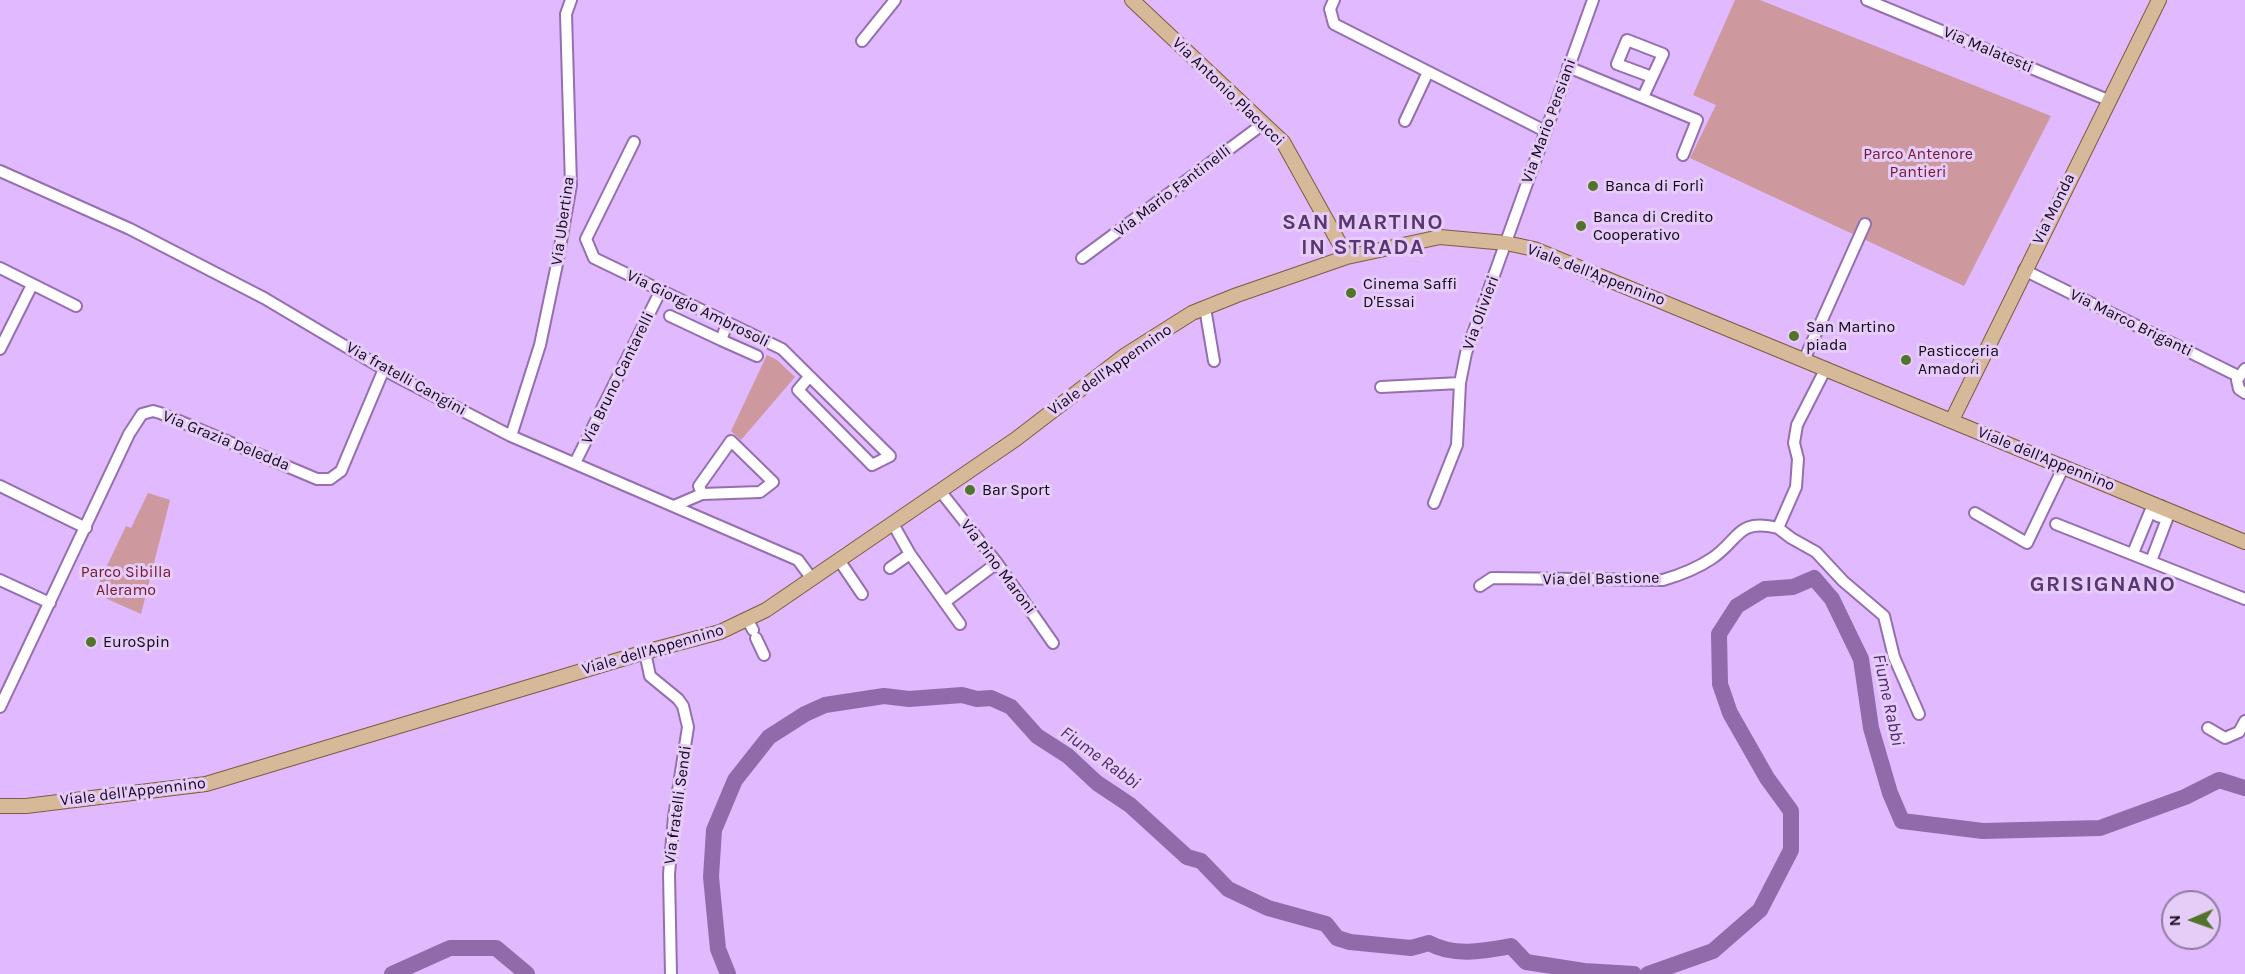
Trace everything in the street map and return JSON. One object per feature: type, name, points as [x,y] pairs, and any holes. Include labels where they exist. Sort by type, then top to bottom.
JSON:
[{"type":"main road","name":"Via Antonio Placucci","points":[[1131,0],[1283,142],[1347,257]]},
{"type":"main road","name":"Via Monda","points":[[1952,420],[2159,0]]},
{"type":"main road","name":"Viale dell'Appennino","points":[[0,806],[26,806],[206,784],[645,652],[720,632],[752,629],[766,610],[940,492],[1124,356],[1205,308],[1347,257],[1440,237],[1506,243],[1534,249],[2064,466],[2160,511],[2245,542]]},
{"type":"main road","name":"Viale dell'Appennino","points":[[0,799],[26,806]]},
{"type":"street","name":"Via Ubertina","points":[[511,436],[540,345],[558,264],[571,186],[566,14],[571,0]]},
{"type":"street","points":[[862,41],[895,0]]},
{"type":"street","points":[[1334,0],[1330,9],[1334,24],[1545,131]]},
{"type":"street","name":"Via Mario Persiani","points":[[1506,243],[1593,0]]},
{"type":"street","name":"Via Malatesti","points":[[1867,0],[2108,100]]},
{"type":"street","points":[[1643,97],[1663,54],[1627,40],[1617,64],[1652,77]]},
{"type":"street","points":[[1568,67],[1697,120],[1683,155]]},
{"type":"street","points":[[1405,121],[1428,72]]},
{"type":"street","name":"Via Mario Fantinelli","points":[[1082,258],[1263,123]]},
{"type":"street","name":"Via Giorgio Ambrosoli","points":[[634,142],[586,239],[594,258],[660,292],[782,349],[890,456],[872,465],[798,390],[809,377]]},
{"type":"street","name":"Via fratelli Cangini","points":[[0,171],[130,229],[253,292],[384,369],[511,436],[798,560],[812,579]]},
{"type":"street","points":[[1804,360],[1865,224]]},
{"type":"street","name":"Via Olivieri","points":[[1434,503],[1457,445],[1460,383],[1466,353],[1506,243]]},
{"type":"street","points":[[0,268],[76,306]]},
{"type":"street","name":"Via Marco Briganti","points":[[2024,270],[2241,372]]},
{"type":"street","points":[[0,349],[32,285]]},
{"type":"street","name":"Via Bruno Cantarelli","points":[[575,463],[660,292]]},
{"type":"street","points":[[1205,308],[1214,361]]},
{"type":"street","points":[[670,316],[757,356]]},
{"type":"street","points":[[721,340],[727,324]]},
{"type":"street","points":[[1826,368],[1797,425],[1794,443],[1798,459],[1796,487],[1778,528],[1816,552],[1843,581],[1884,616],[1894,657],[1919,714]]},
{"type":"street","name":"Via Grazia Deledda","points":[[0,707],[129,434],[142,414],[153,411],[160,413],[317,479],[330,479],[341,471],[384,369]]},
{"type":"street","points":[[2241,372],[2237,385],[2245,393]]},
{"type":"street","points":[[1381,387],[1460,383]]},
{"type":"street","points":[[674,506],[702,494],[760,492],[773,482],[731,441],[699,486],[702,494]]},
{"type":"street","points":[[1975,513],[2027,543],[2064,466]]},
{"type":"street","points":[[0,486],[86,528]]},
{"type":"street","name":"Via Pino Maroni","points":[[940,492],[997,563],[1053,643]]},
{"type":"street","points":[[2133,553],[2150,512],[2160,511],[2167,519],[2151,561]]},
{"type":"street","name":"Via del Bastione","points":[[1480,586],[1492,578],[1663,580],[1687,573],[1712,558],[1742,530],[1758,523],[1778,528]]},
{"type":"street","points":[[893,524],[910,555],[960,624]]},
{"type":"street","points":[[2056,524],[2245,599]]},
{"type":"street","points":[[890,568],[910,555]]},
{"type":"street","points":[[840,560],[862,594]]},
{"type":"street","points":[[945,602],[997,563]]},
{"type":"street","points":[[0,579],[50,603]]},
{"type":"street","points":[[752,629],[764,655]]},
{"type":"street","name":"Via fratelli Sendi","points":[[645,652],[650,676],[683,706],[688,727],[674,817],[669,874],[671,974]]},
{"type":"street","points":[[0,676],[11,682]]},
{"type":"street","points":[[2208,728],[2225,738],[2239,732],[2245,721]]},
{"type":"green space","name":"Parco Antenore Pantieri","points":[[1735,0],[1760,0],[2051,116],[1964,286],[1690,158],[1716,105],[1693,95]]},
{"type":"green space","points":[[767,355],[777,360],[795,377],[741,440],[731,431]]},
{"type":"green space","name":"Parco Sibilla Aleramo","points":[[148,493],[170,500],[141,614],[94,593],[126,526],[131,528]]},
{"type":"waterway","name":"Fiume Rabbi","points":[[1648,974],[1713,951],[1760,910],[1791,850],[1791,811],[1767,778],[1730,713],[1720,684],[1719,634],[1737,606],[1765,589],[1793,587],[1814,578],[1832,599],[1861,659],[1871,728],[1890,793],[1902,821],[1983,831],[2100,828],[2185,797],[2219,780],[2245,788]]},
{"type":"waterway","name":"Fiume Rabbi","points":[[728,974],[718,949],[711,877],[714,830],[735,780],[769,737],[805,714],[825,705],[884,696],[909,699],[962,695],[977,699],[991,698],[1011,707],[1037,736],[1068,756],[1097,783],[1130,805],[1187,857],[1201,861],[1228,889],[1268,908],[1326,924],[1337,938],[1350,942],[1411,948],[1429,943],[1459,951],[1480,951],[1511,946],[1526,962],[1584,971],[1634,974]]},
{"type":"waterway","name":"Fiume Rabbi","points":[[392,974],[450,948],[496,948],[527,974]]},
{"type":"place","name":"Banca di Forlì","points":[[1593,186]]},
{"type":"place","name":"Banca di Credito Cooperativo","points":[[1581,226]]},
{"type":"place","name":"Cinema Saffi D'Essai","points":[[1351,293]]},
{"type":"place","name":"San Martino piada","points":[[1794,336]]},
{"type":"place","name":"Pasticceria Amadori","points":[[1906,360]]},
{"type":"place","name":"Bar Sport","points":[[970,490]]},
{"type":"place","name":"EuroSpin","points":[[91,642]]},
{"type":"district","name":"SAN MARTINO IN STRADA","points":[[1363,236]]},
{"type":"district","name":"GRISIGNANO","points":[[2103,585]]}]
